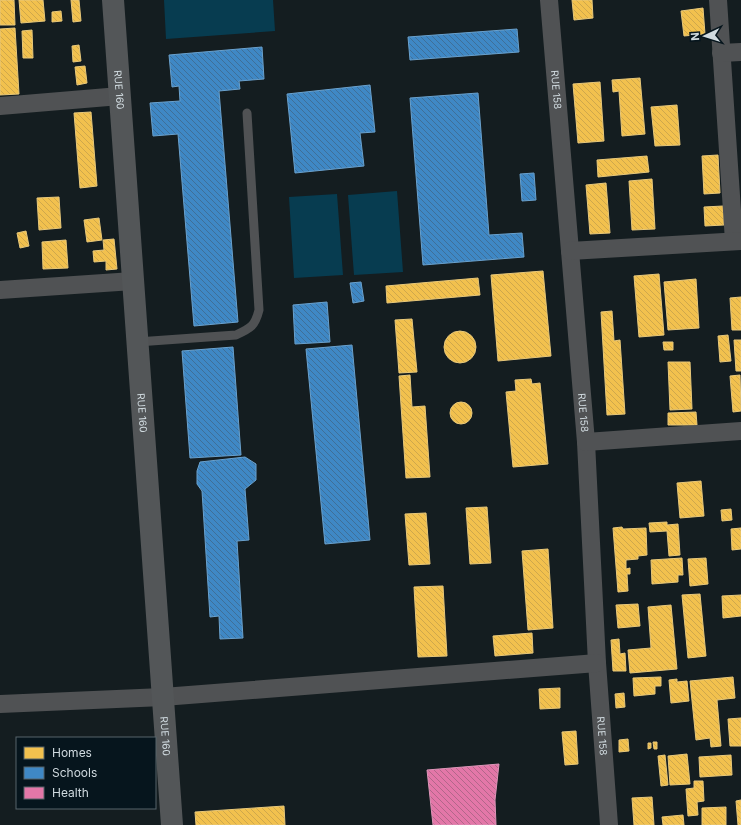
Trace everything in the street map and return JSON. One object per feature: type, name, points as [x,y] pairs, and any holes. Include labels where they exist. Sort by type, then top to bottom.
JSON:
[{"type":"street","name":"RUE 160","points":[[113,0],[172,825]]},
{"type":"street","name":"RUE 158","points":[[550,0],[586,442],[597,663],[609,825]]},
{"type":"street","points":[[570,251],[737,241],[718,0]]},
{"type":"street","points":[[721,53],[741,52]]},
{"type":"street","points":[[0,106],[120,96]]},
{"type":"street","points":[[0,290],[133,281]]},
{"type":"street","points":[[586,442],[741,431]]},
{"type":"street","points":[[0,704],[163,697],[597,663]]},
{"type":"lane","points":[[137,342],[236,335],[247,330],[256,322],[259,310],[247,113]]},
{"type":"shaded area","points":[[164,0],[273,0],[275,31],[166,39]]},
{"type":"shaded area","points":[[397,191],[403,272],[354,275],[348,195]]},
{"type":"shaded area","points":[[337,194],[343,275],[294,278],[289,197]]},
{"type":"building: Homes","points":[[0,0],[14,0],[15,25],[0,25]]},
{"type":"building: Homes","points":[[19,0],[43,0],[45,21],[21,23]]},
{"type":"building: Homes","points":[[71,0],[79,0],[81,21],[73,22]]},
{"type":"building: Homes","points":[[572,0],[592,0],[593,18],[574,20]]},
{"type":"building: Homes","points":[[703,8],[705,34],[684,36],[681,11]]},
{"type":"building: Homes","points":[[61,11],[62,21],[52,22],[52,12]]},
{"type":"building: Homes","points":[[15,28],[19,94],[0,95],[0,29]]},
{"type":"building: Homes","points":[[32,30],[33,58],[23,58],[22,31]]},
{"type":"building: Homes","points":[[79,45],[81,61],[73,62],[72,46]]},
{"type":"building: Homes","points":[[85,66],[87,83],[77,85],[75,67]]},
{"type":"building: Homes","points":[[640,78],[645,134],[622,136],[619,91],[613,92],[612,80]]},
{"type":"building: Homes","points":[[600,82],[604,141],[578,143],[573,84]]},
{"type":"building: Homes","points":[[677,105],[680,145],[655,146],[651,107]]},
{"type":"building: Homes","points":[[91,112],[97,186],[80,188],[74,113]]},
{"type":"building: Homes","points":[[718,155],[720,193],[704,194],[702,156]]},
{"type":"building: Homes","points":[[647,156],[649,172],[598,177],[597,160]]},
{"type":"building: Homes","points":[[652,179],[655,229],[632,230],[629,181]]},
{"type":"building: Homes","points":[[606,183],[610,233],[590,234],[586,185]]},
{"type":"building: Homes","points":[[59,197],[61,228],[39,230],[37,198]]},
{"type":"building: Homes","points":[[723,206],[724,225],[705,226],[704,207]]},
{"type":"building: Homes","points":[[99,218],[102,240],[87,242],[84,220]]},
{"type":"building: Homes","points":[[26,231],[29,246],[20,248],[17,233]]},
{"type":"building: Homes","points":[[114,239],[117,269],[106,270],[106,261],[94,262],[93,251],[104,250],[103,240]]},
{"type":"building: Homes","points":[[66,240],[68,268],[43,269],[42,242]]},
{"type":"building: Homes","points":[[543,271],[551,356],[498,361],[491,275]]},
{"type":"building: Homes","points":[[659,274],[664,335],[639,337],[634,276]]},
{"type":"building: Homes","points":[[478,278],[480,295],[387,303],[386,286]]},
{"type":"building: Homes","points":[[696,279],[699,328],[668,330],[664,282]]},
{"type":"building: Homes","points":[[741,297],[741,330],[732,330],[730,298]]},
{"type":"building: Homes","points":[[612,311],[614,341],[620,340],[625,414],[607,415],[601,312]]},
{"type":"building: Homes","points":[[412,319],[417,372],[399,373],[395,320]]},
{"type":"building: Homes","points":[[460,331],[469,334],[473,338],[476,347],[473,356],[469,360],[460,363],[451,360],[447,356],[444,347],[447,338],[451,334]]},
{"type":"building: Homes","points":[[728,335],[731,361],[720,362],[718,336]]},
{"type":"building: Homes","points":[[734,340],[741,340],[741,371],[736,371]]},
{"type":"building: Homes","points":[[663,342],[673,342],[673,350],[664,350]]},
{"type":"building: Homes","points":[[668,362],[690,362],[692,409],[670,410]]},
{"type":"building: Homes","points":[[410,375],[412,407],[425,406],[430,477],[406,478],[399,376]]},
{"type":"building: Homes","points":[[740,375],[741,411],[733,412],[730,376]]},
{"type":"building: Homes","points":[[531,379],[532,384],[540,383],[548,464],[513,467],[506,392],[516,391],[515,380]]},
{"type":"building: Homes","points":[[461,402],[469,405],[472,413],[469,421],[461,424],[453,421],[450,413],[453,405]]},
{"type":"building: Homes","points":[[696,412],[697,425],[668,425],[668,413]]},
{"type":"building: Homes","points":[[701,481],[704,516],[680,518],[677,483]]},
{"type":"building: Homes","points":[[487,507],[491,563],[470,564],[466,508]]},
{"type":"building: Homes","points":[[731,509],[732,520],[722,521],[721,510]]},
{"type":"building: Homes","points":[[426,513],[430,564],[409,565],[405,514]]},
{"type":"building: Homes","points":[[667,522],[667,525],[678,524],[680,555],[669,556],[667,531],[650,532],[649,523]]},
{"type":"building: Homes","points":[[622,527],[623,529],[646,528],[647,555],[638,556],[638,559],[626,560],[626,569],[630,568],[630,574],[627,574],[628,591],[618,592],[613,528]]},
{"type":"building: Homes","points":[[741,528],[741,549],[732,550],[731,529]]},
{"type":"building: Homes","points":[[548,549],[553,628],[528,630],[522,551]]},
{"type":"building: Homes","points":[[682,558],[683,575],[678,575],[678,582],[652,584],[651,560]]},
{"type":"building: Homes","points":[[706,558],[708,584],[690,586],[688,559]]},
{"type":"building: Homes","points":[[443,586],[447,656],[418,657],[414,587]]},
{"type":"building: Homes","points":[[700,594],[706,656],[688,658],[682,595]]},
{"type":"building: Homes","points":[[741,595],[741,616],[723,618],[722,596]]},
{"type":"building: Homes","points":[[638,604],[640,626],[618,628],[616,605]]},
{"type":"building: Homes","points":[[671,605],[677,669],[630,673],[628,650],[651,648],[648,607]]},
{"type":"building: Homes","points":[[532,633],[533,653],[495,656],[493,636]]},
{"type":"building: Homes","points":[[619,639],[620,654],[625,653],[626,671],[613,671],[611,640]]},
{"type":"building: Homes","points":[[661,677],[661,686],[655,686],[655,694],[634,696],[633,678]]},
{"type":"building: Homes","points":[[733,677],[735,698],[717,700],[721,746],[711,747],[710,738],[696,740],[690,681]]},
{"type":"building: Homes","points":[[677,679],[677,682],[687,681],[689,701],[671,703],[669,680]]},
{"type":"building: Homes","points":[[560,688],[560,708],[540,709],[539,689]]},
{"type":"building: Homes","points":[[624,693],[625,707],[616,708],[615,694]]},
{"type":"building: Homes","points":[[741,718],[741,746],[730,746],[728,719]]},
{"type":"building: Homes","points":[[576,731],[578,764],[565,765],[562,732]]},
{"type":"building: Homes","points":[[628,739],[629,751],[619,752],[619,740]]},
{"type":"building: Homes","points":[[653,742],[657,742],[657,749],[654,749]]},
{"type":"building: Homes","points":[[648,743],[651,743],[651,748],[648,749]]},
{"type":"building: Homes","points":[[687,754],[690,784],[670,785],[668,756]]},
{"type":"building: Homes","points":[[665,755],[668,785],[661,786],[658,756]]},
{"type":"building: Homes","points":[[731,755],[732,775],[700,777],[699,757]]},
{"type":"building: Homes","points":[[694,781],[703,781],[704,801],[697,802],[698,815],[688,816],[686,789],[694,788]]},
{"type":"building: Homes","points":[[652,797],[654,825],[634,825],[632,798]]},
{"type":"building: Homes","points":[[741,800],[741,825],[738,825],[736,801]]},
{"type":"building: Homes","points":[[284,806],[285,825],[196,825],[195,812]]},
{"type":"building: Homes","points":[[726,807],[726,825],[702,825],[702,808]]},
{"type":"building: Homes","points":[[683,815],[684,825],[663,825],[662,817]]},
{"type":"building: Schools","points":[[517,29],[519,52],[410,60],[408,37]]},
{"type":"building: Schools","points":[[262,47],[264,79],[239,81],[240,89],[219,91],[238,322],[194,326],[178,134],[153,136],[150,103],[180,101],[179,86],[172,87],[169,55]]},
{"type":"building: Schools","points":[[370,85],[375,132],[360,133],[364,166],[295,173],[287,94]]},
{"type":"building: Schools","points":[[478,93],[489,235],[522,233],[524,257],[423,265],[410,98]]},
{"type":"building: Schools","points":[[534,173],[536,200],[522,201],[520,174]]},
{"type":"building: Schools","points":[[361,282],[364,301],[353,303],[350,283]]},
{"type":"building: Schools","points":[[327,302],[330,342],[295,344],[293,305]]},
{"type":"building: Schools","points":[[352,345],[370,540],[325,544],[306,349]]},
{"type":"building: Schools","points":[[233,347],[241,455],[190,458],[182,351]]},
{"type":"building: Schools","points":[[245,457],[256,464],[256,480],[245,489],[249,540],[237,541],[243,638],[220,639],[219,616],[210,617],[202,491],[197,484],[197,471],[200,462]]},
{"type":"building: Health","points":[[499,764],[495,800],[496,825],[433,825],[427,770]]}]
